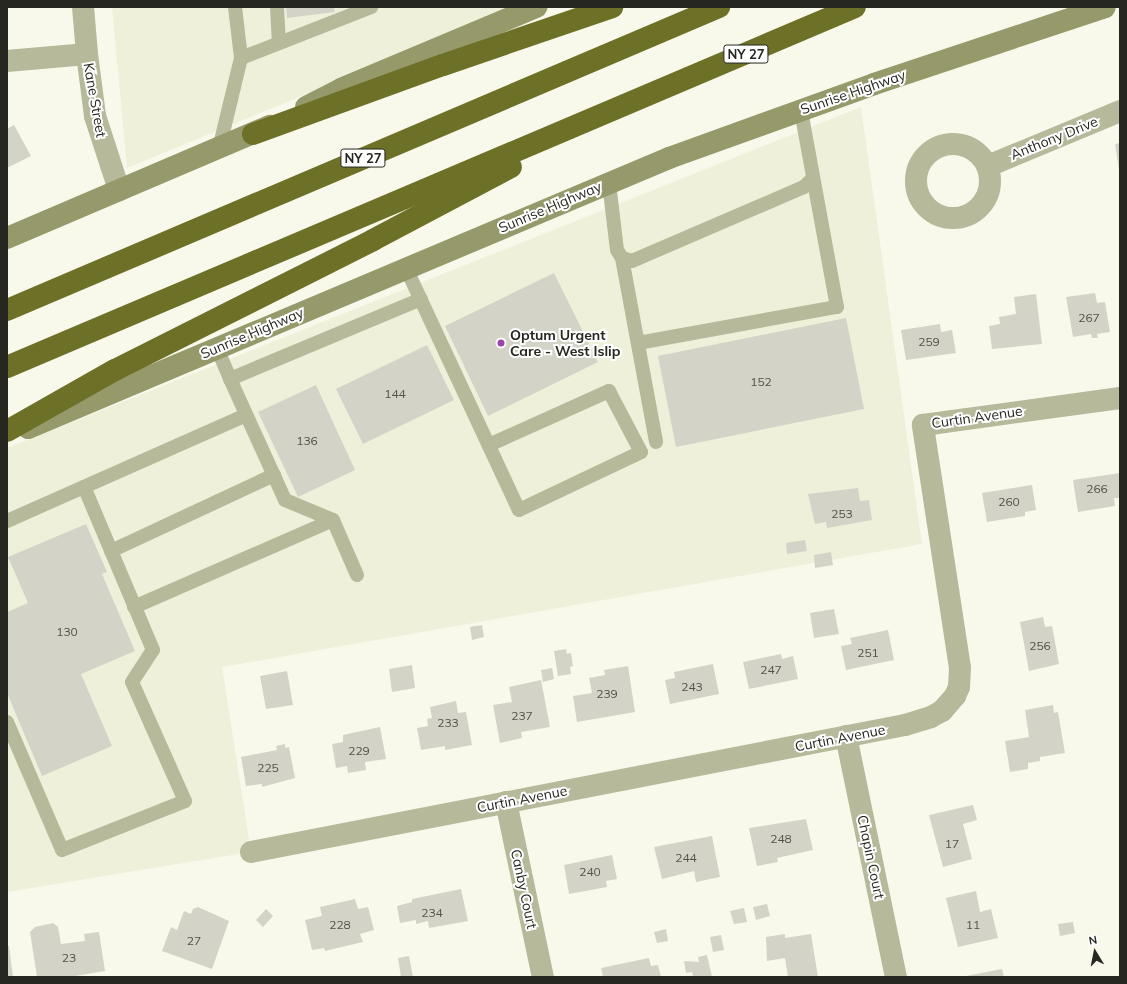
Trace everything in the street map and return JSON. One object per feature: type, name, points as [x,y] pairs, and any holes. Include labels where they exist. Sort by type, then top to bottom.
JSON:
[{"type":"highway","points":[[253,134],[442,65],[612,7]]},
{"type":"highway","name":"NY 27","points":[[7,310],[719,7]]},
{"type":"highway","name":"NY 27","points":[[7,367],[855,7]]},
{"type":"highway","points":[[7,431],[115,370],[373,240],[636,100]]},
{"type":"main road","points":[[7,238],[253,134],[341,89],[536,7]]},
{"type":"main road","name":"Sunrise Highway","points":[[7,437],[609,182],[801,110],[1105,7]]},
{"type":"street","name":"Kane Street","points":[[84,7],[87,54],[95,116],[119,190]]},
{"type":"street","points":[[7,61],[87,54]]},
{"type":"street","name":"Anthony Drive","points":[[988,166],[1120,111]]},
{"type":"street","name":"Curtin Avenue","points":[[251,852],[905,725],[931,717],[950,704],[959,687],[959,657],[923,425],[1120,398]]},
{"type":"street","name":"Chapin Court","points":[[846,736],[896,977]]},
{"type":"street","name":"Canby Court","points":[[506,802],[543,977]]},
{"type":"lane","points":[[219,148],[241,58],[235,7]]},
{"type":"lane","points":[[277,7],[279,43]]},
{"type":"lane","points":[[241,58],[371,7]]},
{"type":"lane","points":[[638,342],[837,306],[812,179],[801,110]]},
{"type":"lane","points":[[622,258],[632,261],[804,187],[812,179]]},
{"type":"lane","points":[[609,182],[617,250],[622,258],[656,442]]},
{"type":"lane","points":[[406,268],[519,510],[641,452],[609,391],[489,445]]},
{"type":"lane","points":[[230,379],[421,299]]},
{"type":"lane","points":[[217,348],[285,500],[333,520],[357,575]]},
{"type":"lane","points":[[7,521],[246,415]]},
{"type":"lane","points":[[111,551],[274,475]]},
{"type":"lane","points":[[7,722],[62,850],[185,801],[132,682],[153,650],[84,487]]},
{"type":"lane","points":[[134,607],[333,520]]},
{"type":"shaded area","points":[[112,7],[517,7],[127,168]]},
{"type":"shaded area","points":[[861,107],[922,544],[222,667],[251,852],[7,892],[7,448]]},
{"type":"building","points":[[286,7],[334,7],[335,12],[287,18]]},
{"type":"building","points":[[14,125],[31,156],[7,168],[7,129]]},
{"type":"building","points":[[1120,143],[1120,169],[1119,169],[1115,144]]},
{"type":"building","points":[[554,273],[598,362],[488,416],[445,326]]},
{"type":"building","points":[[1095,293],[1097,303],[1105,302],[1110,332],[1097,334],[1098,338],[1092,338],[1091,334],[1073,337],[1066,297]]},
{"type":"building","points":[[1036,294],[1042,344],[992,349],[989,326],[1000,324],[999,317],[1016,314],[1014,297]]},
{"type":"building","points":[[846,318],[864,409],[676,447],[658,356]]},
{"type":"building","points":[[940,324],[941,332],[952,330],[956,353],[906,360],[901,330]]},
{"type":"building","points":[[427,345],[454,400],[363,444],[336,389]]},
{"type":"building","points":[[316,385],[355,470],[298,497],[258,412]]},
{"type":"building","points":[[1120,473],[1120,498],[1114,498],[1115,506],[1078,512],[1073,480]]},
{"type":"building","points":[[1032,485],[1036,510],[1025,512],[1025,516],[987,522],[982,493]]},
{"type":"building","points":[[858,488],[860,501],[869,500],[872,520],[827,528],[826,522],[815,524],[808,494]]},
{"type":"building","points":[[86,524],[107,572],[102,574],[135,651],[81,674],[112,746],[42,776],[7,693],[7,612],[28,603],[8,557]]},
{"type":"building","points":[[805,540],[807,551],[787,554],[786,543]]},
{"type":"building","points":[[831,552],[833,565],[815,568],[814,555]]},
{"type":"building","points":[[834,609],[839,634],[814,638],[810,613]]},
{"type":"building","points":[[1043,617],[1045,627],[1052,626],[1059,664],[1029,671],[1020,622]]},
{"type":"building","points":[[482,625],[484,637],[472,640],[470,627]]},
{"type":"building","points":[[888,630],[894,660],[846,670],[841,646],[852,644],[850,638]]},
{"type":"building","points":[[566,649],[567,654],[571,653],[573,666],[570,667],[571,674],[558,676],[554,651]]},
{"type":"building","points":[[781,654],[782,659],[793,656],[798,679],[749,689],[743,662]]},
{"type":"building","points":[[713,664],[719,694],[670,704],[665,680],[675,678],[674,672]]},
{"type":"building","points":[[412,665],[415,688],[392,692],[389,669]]},
{"type":"building","points":[[628,666],[635,712],[577,722],[573,696],[592,693],[589,678],[605,675],[604,670]]},
{"type":"building","points":[[552,668],[554,679],[543,682],[541,670]]},
{"type":"building","points":[[287,671],[293,705],[266,709],[260,676]]},
{"type":"building","points":[[541,680],[550,727],[521,732],[522,738],[500,743],[493,705],[512,702],[509,687]]},
{"type":"building","points":[[456,701],[458,713],[466,712],[472,745],[445,750],[445,746],[421,750],[417,728],[428,726],[427,719],[432,718],[430,707]]},
{"type":"building","points":[[1053,705],[1054,713],[1058,712],[1065,753],[1040,757],[1040,761],[1028,763],[1028,769],[1010,772],[1005,741],[1029,737],[1025,710]]},
{"type":"building","points":[[380,727],[386,759],[365,762],[366,770],[348,773],[347,766],[336,768],[332,744],[343,742],[343,735]]},
{"type":"building","points":[[285,744],[285,748],[289,747],[295,778],[262,787],[262,784],[246,786],[241,757],[277,750],[276,746]]},
{"type":"building","points":[[973,805],[977,820],[963,824],[972,859],[943,867],[929,815]]},
{"type":"building","points":[[806,819],[813,850],[777,858],[778,862],[757,866],[749,828]]},
{"type":"building","points":[[712,836],[720,877],[696,882],[694,871],[662,879],[654,847]]},
{"type":"building","points":[[612,855],[617,879],[606,881],[607,887],[569,894],[564,865]]},
{"type":"building","points":[[461,889],[468,921],[429,928],[428,921],[416,924],[416,920],[400,923],[397,906],[412,902],[412,899]]},
{"type":"building","points":[[976,891],[980,912],[991,909],[998,938],[958,947],[946,898]]},
{"type":"building","points":[[355,899],[358,909],[368,907],[374,930],[360,934],[363,942],[325,951],[324,948],[312,950],[305,920],[322,916],[320,907]]},
{"type":"building","points":[[767,904],[770,916],[756,920],[753,907]]},
{"type":"building","points":[[198,907],[229,921],[212,969],[162,951],[171,927],[177,930],[184,911],[191,914],[193,909]]},
{"type":"building","points":[[744,908],[747,922],[734,924],[730,911]]},
{"type":"building","points":[[266,909],[273,916],[263,927],[256,920]]},
{"type":"building","points":[[1073,922],[1075,933],[1060,936],[1058,924]]},
{"type":"building","points":[[53,923],[58,927],[61,944],[85,941],[84,934],[99,932],[105,971],[69,977],[37,977],[30,932],[35,927]]},
{"type":"building","points":[[666,929],[668,941],[657,943],[654,932]]},
{"type":"building","points":[[785,934],[785,938],[811,934],[818,977],[788,977],[785,958],[767,961],[766,937]]},
{"type":"building","points":[[721,935],[724,950],[713,952],[710,937]]},
{"type":"building","points":[[7,946],[9,946],[13,977],[7,977]]},
{"type":"building","points":[[707,955],[712,977],[693,977],[692,972],[686,973],[684,961],[699,962],[698,957]]},
{"type":"building","points":[[409,956],[413,977],[401,977],[398,958]]},
{"type":"building","points":[[649,958],[651,966],[658,965],[661,977],[603,977],[601,968]]},
{"type":"building","points":[[1002,969],[1004,977],[966,977],[966,976]]},
{"type":"place","name":"Optum Urgent Care - West Islip","points":[[501,343]]}]
